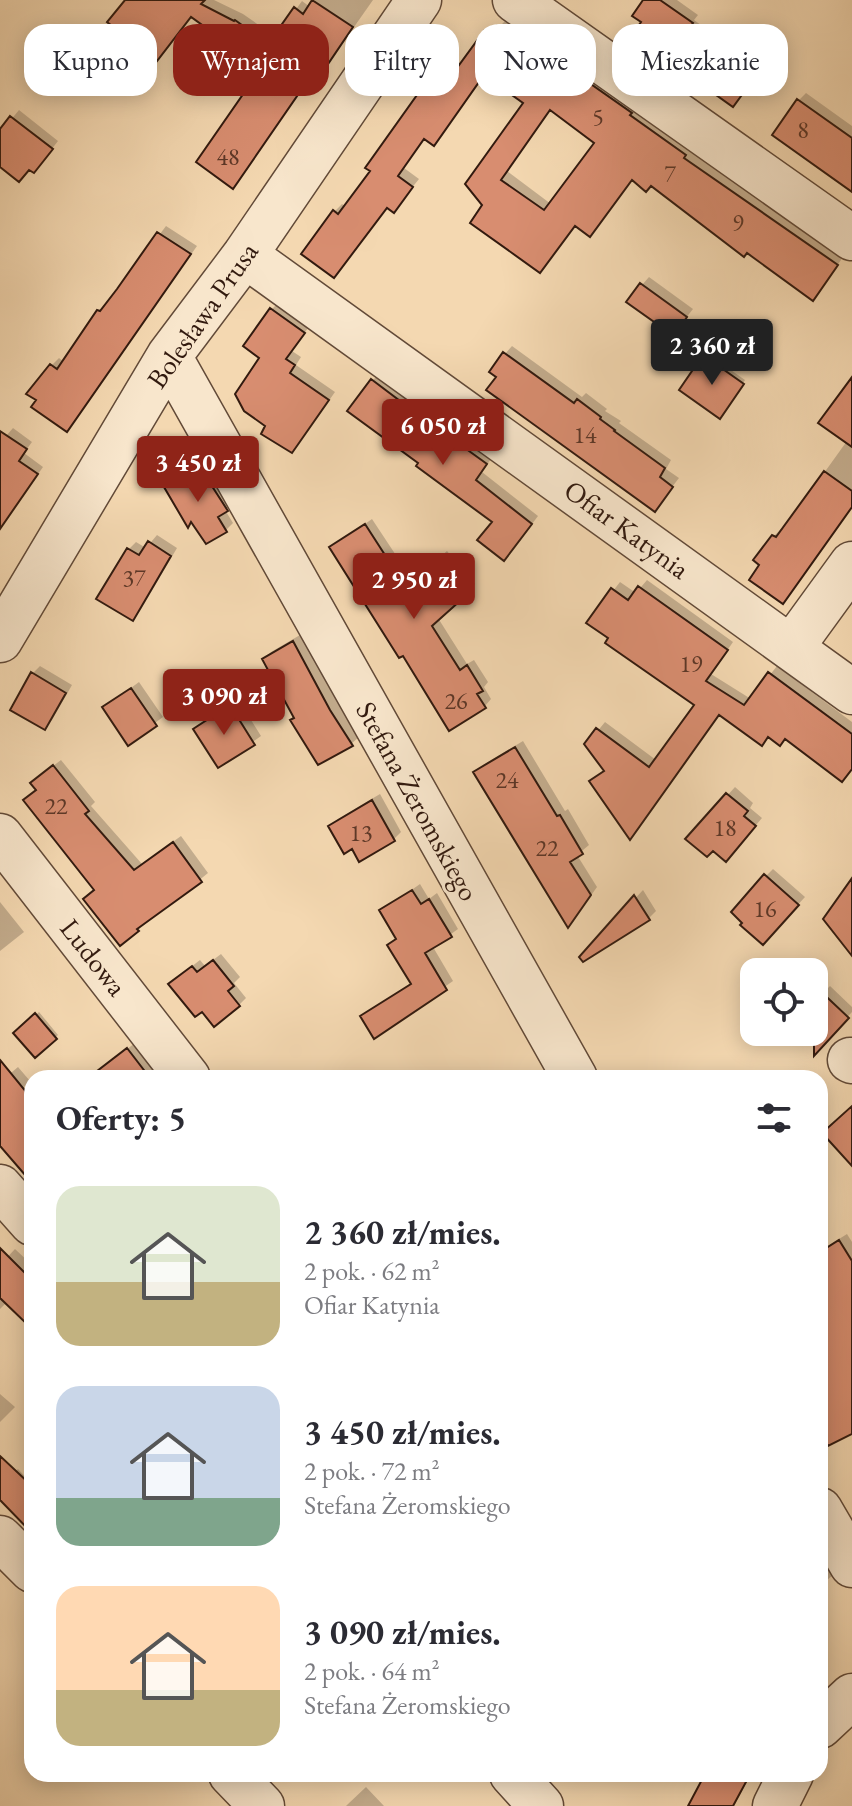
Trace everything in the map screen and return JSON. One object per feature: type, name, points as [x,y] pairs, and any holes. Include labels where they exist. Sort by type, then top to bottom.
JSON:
[{"type":"street","name":"Bolesława Prusa","points":[[0,640],[169,356],[245,255],[419,0]]},
{"type":"street","points":[[515,0],[852,238]]},
{"type":"street","name":"Ofiar Katynia","points":[[245,255],[852,692]]},
{"type":"street","name":"Stefana Żeromskiego","points":[[169,356],[571,1070]]},
{"type":"street","points":[[791,648],[852,564]]},
{"type":"street","name":"Ludowa","points":[[0,836],[182,1070]]},
{"type":"street","points":[[0,1187],[24,1214]]},
{"type":"street","points":[[828,1524],[852,1565]]},
{"type":"street","points":[[0,1538],[24,1562]]},
{"type":"street","points":[[239,1782],[262,1806]]},
{"type":"street","points":[[519,1782],[541,1806]]},
{"type":"street","points":[[775,1806],[787,1782]]},
{"type":"building","points":[[125,0],[205,0],[201,4],[240,24],[201,24],[191,17],[186,24],[173,24],[173,40],[157,61],[157,24],[107,22]]},
{"type":"building","points":[[312,0],[348,24],[345,24],[345,39],[329,63],[329,24],[282,24],[294,7],[303,14]]},
{"type":"building","points":[[643,0],[660,0],[693,23],[640,24],[632,16]]},
{"type":"building","points":[[475,43],[475,88],[434,146],[424,139],[398,176],[413,187],[394,213],[387,208],[334,278],[301,254],[333,210],[338,214],[370,171],[365,168],[416,96],[459,96],[459,65]]},
{"type":"building","points":[[596,88],[686,155],[684,158],[838,265],[813,301],[747,253],[744,257],[651,186],[646,192],[632,180],[590,237],[575,226],[540,273],[470,223],[482,205],[465,184],[523,103],[513,96],[596,96]],"holes":[[[550,110],[594,143],[544,210],[501,180]]]},
{"type":"building","points":[[242,96],[297,96],[233,189],[196,162]]},
{"type":"building","points":[[718,96],[741,96],[733,107]]},
{"type":"building","points":[[797,99],[852,138],[852,192],[772,135]]},
{"type":"building","points":[[10,116],[53,149],[34,173],[29,170],[19,182],[0,167],[0,129]]},
{"type":"building","points":[[157,232],[191,254],[67,432],[31,407],[36,400],[26,394],[50,364],[57,369],[97,310],[100,311],[117,289]]},
{"type":"building","points":[[640,283],[687,317],[674,336],[626,302]]},
{"type":"building","points":[[270,308],[305,333],[286,359],[295,365],[290,373],[329,400],[292,453],[261,434],[265,426],[244,411],[235,394],[259,358],[243,346]]},
{"type":"building","points":[[503,352],[574,403],[577,399],[665,468],[660,477],[673,487],[655,512],[486,390],[496,377],[489,372]]},
{"type":"building","points":[[703,355],[744,384],[720,419],[679,390]]},
{"type":"building","points":[[852,377],[852,447],[818,423]]},
{"type":"building","points":[[371,379],[408,407],[399,420],[440,451],[451,438],[487,464],[476,480],[532,524],[504,561],[477,540],[492,522],[347,411]]},
{"type":"building","points":[[0,431],[27,449],[19,461],[38,474],[0,529]]},
{"type":"building","points":[[199,466],[228,511],[218,517],[227,532],[206,544],[191,522],[188,528],[164,487]]},
{"type":"building","points":[[824,471],[852,491],[852,507],[783,604],[749,580],[759,565],[753,560],[772,535],[776,537]]},
{"type":"building","points":[[365,524],[405,586],[439,557],[470,592],[432,626],[460,670],[467,665],[483,691],[477,694],[486,708],[449,731],[403,656],[399,658],[329,547]]},
{"type":"building","points":[[148,541],[171,556],[133,621],[96,599],[127,548],[139,555]]},
{"type":"building","points":[[638,586],[728,650],[706,681],[744,705],[768,672],[852,734],[852,769],[842,782],[785,739],[780,746],[768,737],[762,746],[719,715],[630,840],[589,781],[604,771],[584,744],[596,728],[649,767],[694,705],[605,643],[608,638],[586,623],[611,588],[628,600]]},
{"type":"building","points":[[293,641],[353,746],[318,765],[290,720],[294,718],[262,659]]},
{"type":"building","points":[[31,672],[66,693],[45,730],[10,710]]},
{"type":"building","points":[[131,688],[157,726],[128,746],[102,707]]},
{"type":"building","points":[[230,705],[255,745],[218,768],[193,729]]},
{"type":"building","points":[[515,747],[583,854],[570,862],[591,895],[568,928],[473,772]]},
{"type":"building","points":[[53,765],[89,811],[85,814],[134,870],[173,842],[202,882],[137,929],[139,931],[120,946],[83,899],[94,890],[23,800],[36,790],[30,783]]},
{"type":"building","points":[[726,793],[748,811],[744,816],[756,826],[726,862],[713,851],[707,857],[685,839]]},
{"type":"building","points":[[372,800],[395,841],[359,862],[352,849],[344,854],[328,826]]},
{"type":"building","points":[[764,874],[799,905],[763,945],[740,925],[742,923],[731,912]]},
{"type":"building","points":[[852,878],[852,956],[823,919]]},
{"type":"building","points":[[412,890],[421,904],[429,899],[452,937],[425,953],[447,990],[374,1039],[360,1016],[411,984],[387,945],[396,939],[379,910]]},
{"type":"building","points":[[634,895],[650,920],[583,962],[579,957]]},
{"type":"building","points":[[213,960],[234,986],[228,991],[240,1006],[214,1027],[202,1012],[195,1017],[168,984],[192,966],[197,972]]},
{"type":"building","points":[[828,998],[849,1018],[828,1041]]},
{"type":"building","points":[[35,1013],[57,1039],[35,1058],[13,1033]]},
{"type":"building","points":[[814,1046],[823,1046],[814,1056]]},
{"type":"building","points":[[127,1048],[144,1070],[98,1070]]},
{"type":"building","points":[[0,1060],[24,1089],[24,1174],[0,1146]]},
{"type":"building","points":[[852,1106],[852,1166],[828,1140],[828,1128]]},
{"type":"building","points":[[839,1240],[852,1261],[852,1434],[828,1446],[828,1247]]},
{"type":"building","points":[[0,1248],[24,1272],[24,1321],[0,1298]]},
{"type":"building","points":[[0,1456],[24,1478],[24,1525],[0,1500]]},
{"type":"building","points":[[701,1782],[746,1782],[733,1806],[688,1806]]}]
